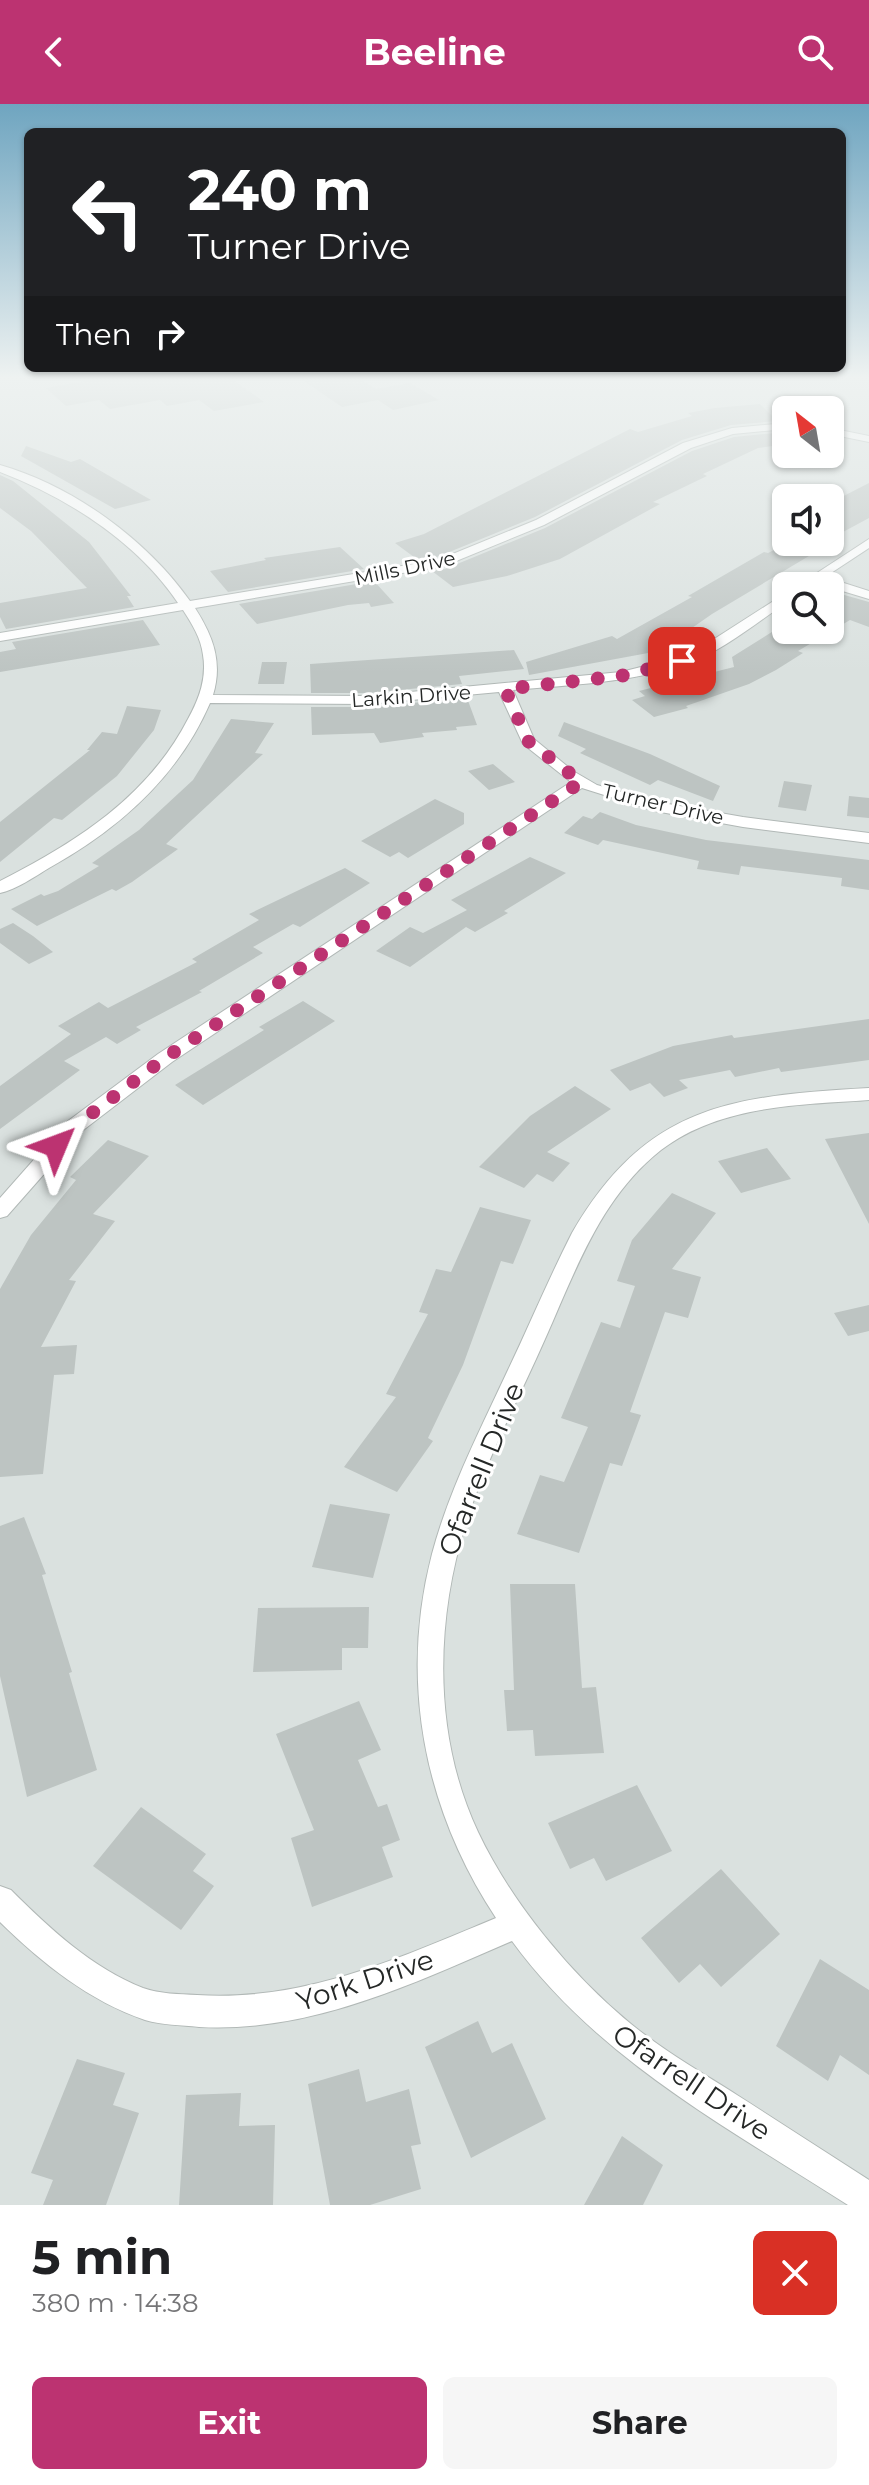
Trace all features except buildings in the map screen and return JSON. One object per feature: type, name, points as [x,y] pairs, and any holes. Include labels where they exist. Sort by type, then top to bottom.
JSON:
[{"type":"street","points":[[0,888],[45,865],[116,818],[160,776],[177,755],[207,699],[211,660],[205,638],[186,606],[151,559],[105,524],[42,485],[22,477]]},
{"type":"street","name":"Mills Drive","points":[[0,637],[366,578],[463,556],[502,541],[624,477]]},
{"type":"street","points":[[824,572],[869,543]]},
{"type":"street","points":[[844,590],[869,595]]},
{"type":"street","name":"Larkin Drive","points":[[207,699],[368,700],[621,676],[682,661],[713,646],[772,606]]},
{"type":"street","name":"Turner Drive","points":[[505,689],[528,741],[592,788],[655,806],[743,822],[869,838]]},
{"type":"street","points":[[0,1211],[75,1126],[165,1058],[581,782]]},
{"type":"street","name":"Ofarrell Drive","points":[[869,1094],[786,1100],[740,1108],[686,1126],[659,1142],[631,1165],[597,1205],[458,1509],[445,1547],[430,1630],[432,1721],[446,1785],[468,1842],[519,1923],[560,1975],[609,2025],[661,2065],[869,2199]]},
{"type":"street","name":"York Drive","points":[[0,1901],[38,1939],[87,1975],[144,2004],[216,2014],[305,2004],[392,1977],[519,1923]]},
{"type":"route","points":[[56,1146],[75,1126],[165,1058],[581,782],[528,741],[505,689],[621,676],[682,661]]}]
